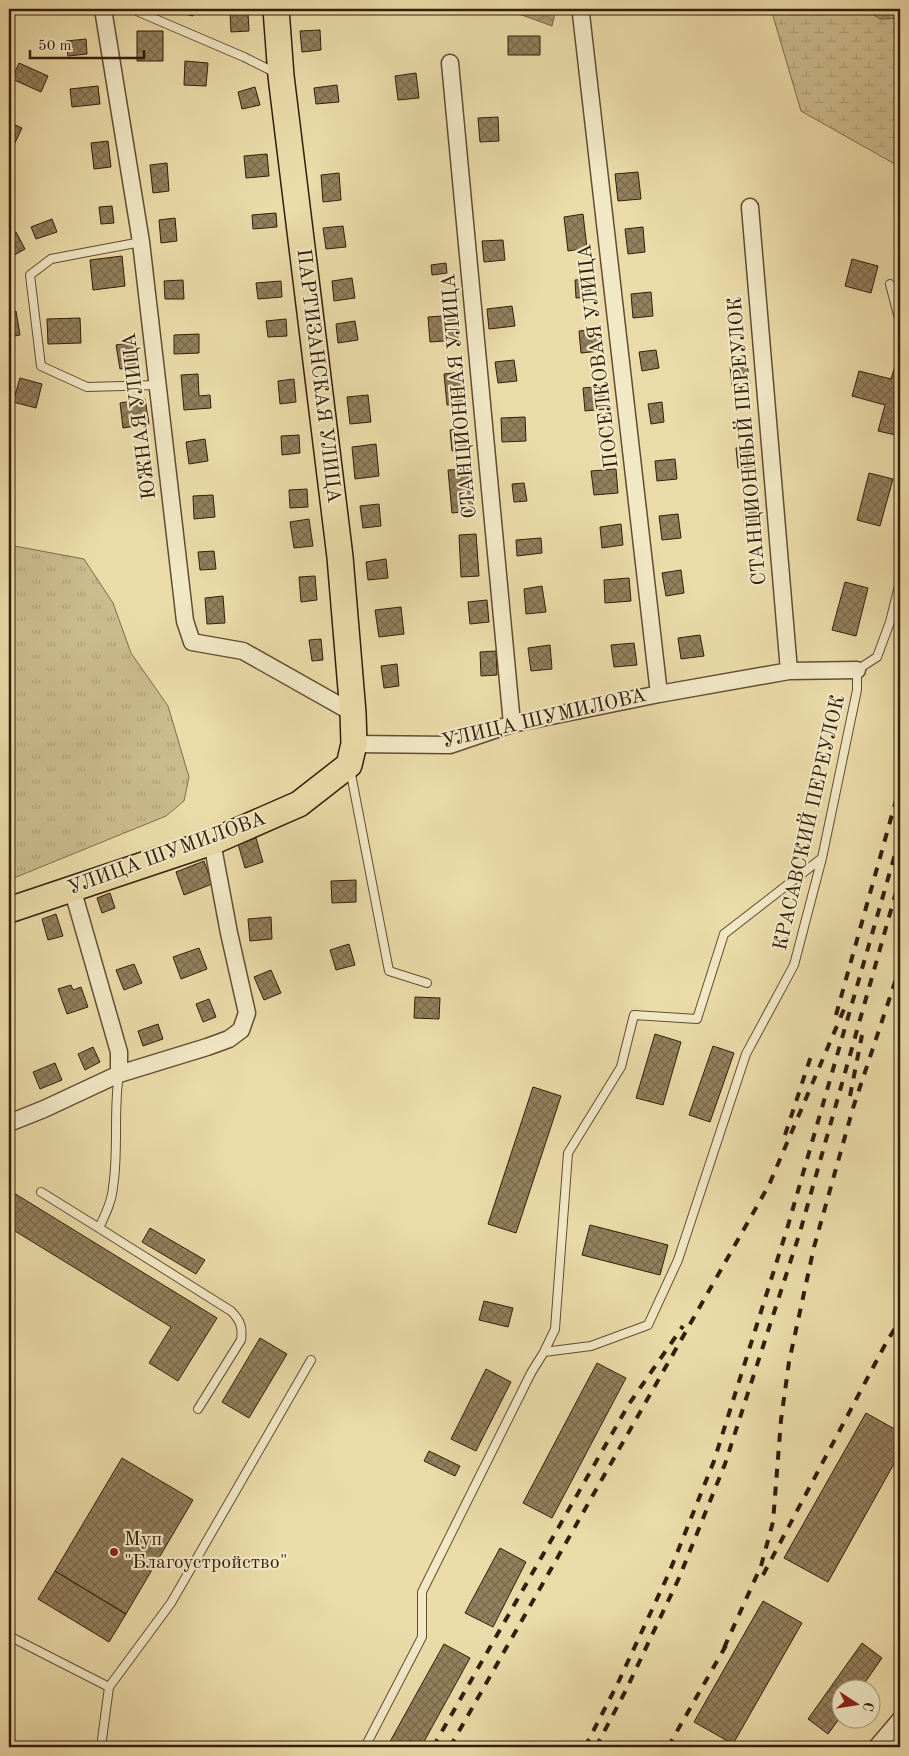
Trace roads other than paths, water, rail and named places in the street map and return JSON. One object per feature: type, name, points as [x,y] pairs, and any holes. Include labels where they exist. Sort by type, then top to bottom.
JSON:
[{"type":"main road","name":"ПАРТИЗАНСКАЯ УЛИЦА","points":[[276,9],[281,76],[340,557],[354,713],[352,754]]},
{"type":"main road","name":"УЛИЦА ШУМИЛОВА","points":[[9,910],[212,842],[299,804],[352,754]]},
{"type":"street","name":"ЮЖНАЯ УЛИЦА","points":[[103,9],[141,242],[185,621],[192,642],[243,651],[354,713]]},
{"type":"street","name":"ПОСЕЛКОВАЯ УЛИЦА","points":[[581,14],[659,694]]},
{"type":"street","name":"СТАНЦИОННАЯ УЛИЦА","points":[[450,63],[512,724]]},
{"type":"street","name":"СТАНЦИОННЫЙ ПЕРЕУЛОК","points":[[750,207],[789,671]]},
{"type":"street","name":"УЛИЦА ШУМИЛОВА","points":[[352,754],[450,745],[512,724],[659,694],[789,671],[857,670]]},
{"type":"street","points":[[9,1123],[119,1074],[208,1047],[229,1039],[241,1030],[247,1013],[229,933],[212,842]]},
{"type":"street","points":[[72,888],[119,1052],[119,1074]]},
{"type":"street","points":[[877,1747],[900,1720]]},
{"type":"lane","points":[[132,9],[244,57],[281,76]]},
{"type":"lane","points":[[141,242],[51,259],[30,275],[41,366],[87,387],[158,385]]},
{"type":"lane","points":[[890,284],[900,317]]},
{"type":"lane","name":"КРАСАВСКИЙ ПЕРЕУЛОК","points":[[544,1352],[591,1346],[648,1325],[678,1260],[746,1054],[794,965],[822,858],[857,690],[857,670],[877,657],[890,622],[900,582]]},
{"type":"lane","points":[[352,754],[389,971],[427,983]]},
{"type":"lane","points":[[365,1747],[422,1637],[422,1592],[531,1373],[555,1329],[568,1153],[621,1067],[634,1015],[697,1019],[724,934],[822,858]]},
{"type":"lane","points":[[99,1228],[113,1189],[116,1149],[116,1096],[119,1074]]},
{"type":"lane","points":[[41,1192],[231,1311],[239,1318],[243,1329],[241,1340],[198,1409]]},
{"type":"lane","points":[[101,1747],[109,1687],[171,1603],[311,1360]]},
{"type":"lane","points":[[9,1636],[109,1687]]},
{"type":"water","points":[[505,9],[556,9],[552,26]]},
{"type":"water","points":[[866,9],[900,9],[900,18],[880,19]]},
{"type":"railway","points":[[836,1015],[900,786]]},
{"type":"railway","points":[[585,1747],[617,1685],[669,1573],[714,1461],[787,1229],[900,837]]},
{"type":"railway","points":[[596,1747],[626,1690],[679,1578],[725,1464],[800,1232],[900,878]]},
{"type":"railway","points":[[724,1648],[761,1566],[773,1522],[781,1420],[789,1362],[814,1247],[853,1108],[900,967]]},
{"type":"railway","points":[[450,1747],[769,1185],[845,1007]]},
{"type":"railway","points":[[850,1096],[862,1035]]},
{"type":"railway","points":[[785,1135],[812,1053]]},
{"type":"railway","points":[[763,1575],[900,1320]]},
{"type":"railway","points":[[433,1747],[629,1404],[683,1326]]},
{"type":"railway","points":[[668,1747],[728,1642]]},
{"type":"place","name":"Муп \"Благоустройство\"","points":[[114,1552]]}]
